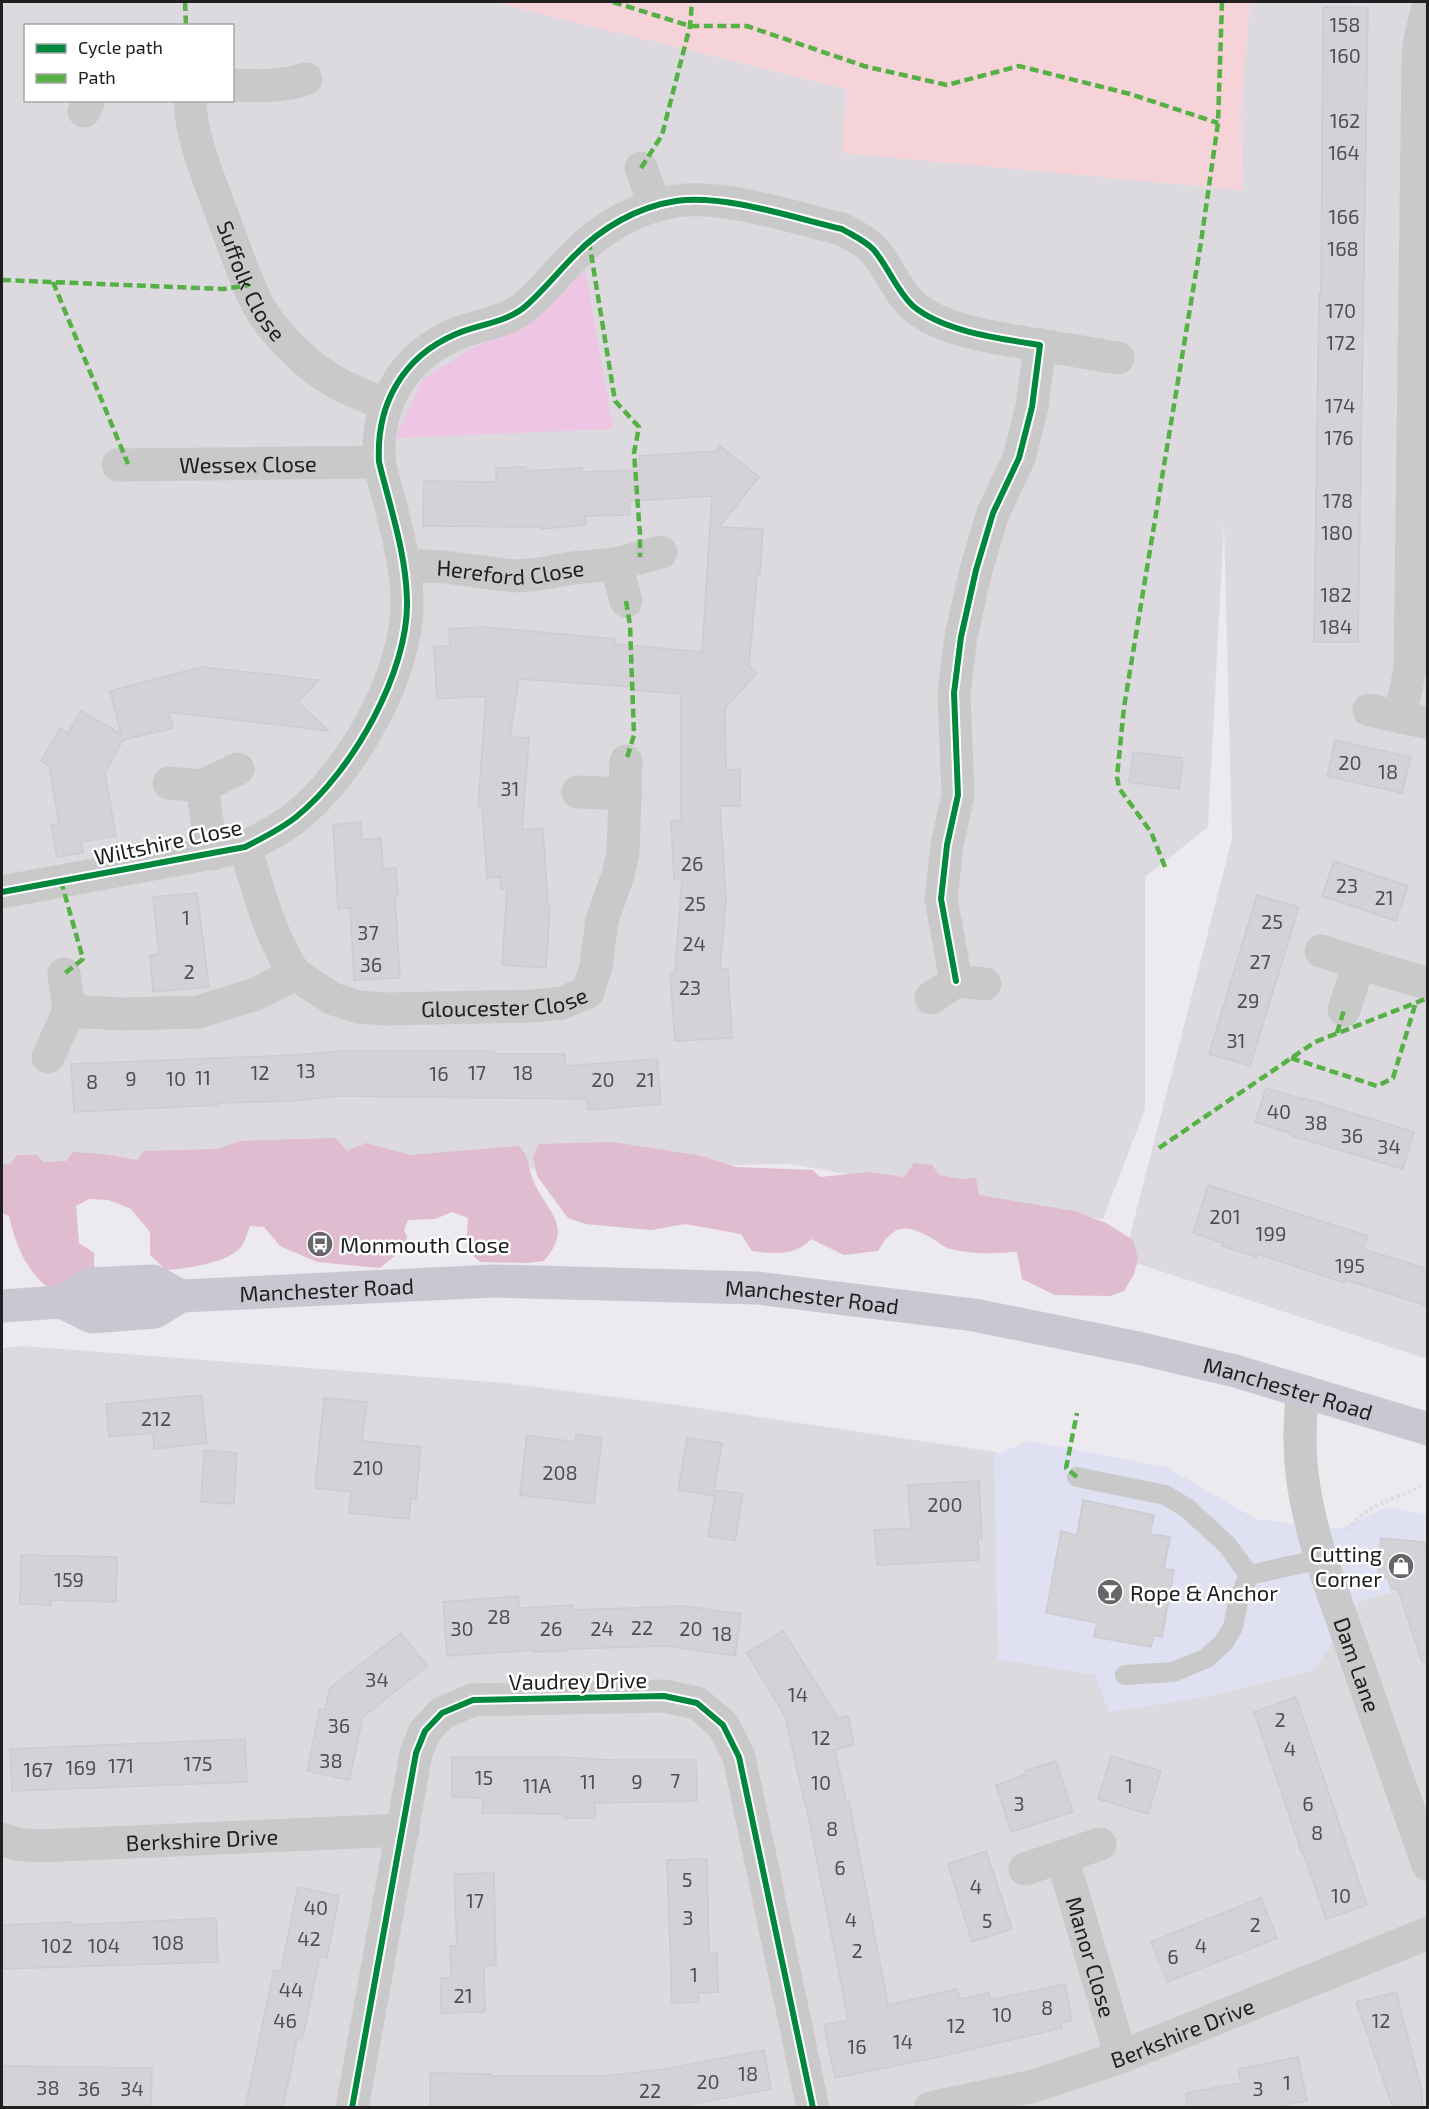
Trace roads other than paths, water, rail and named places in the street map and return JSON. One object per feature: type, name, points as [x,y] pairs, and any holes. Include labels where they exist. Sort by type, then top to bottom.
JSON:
[{"type":"main road","name":"Manchester Road","points":[[2,1306],[61,1302],[90,1284],[153,1281],[181,1296],[494,1281],[757,1288],[974,1316],[1138,1348],[1235,1371],[1428,1429]]},
{"type":"street","points":[[1399,717],[1410,669],[1421,378],[1418,59],[1422,28],[1428,7]]},
{"type":"street","points":[[234,85],[269,87],[288,85],[306,79]]},
{"type":"street","name":"Suffolk Close","points":[[190,102],[194,127],[209,180],[249,285],[267,320],[279,336],[324,375],[386,404]]},
{"type":"street","points":[[641,168],[655,206]]},
{"type":"street","name":"Wiltshire Close","points":[[2,892],[245,847],[288,822],[316,798],[337,774],[369,726],[388,686],[405,632],[407,601],[405,565],[379,462],[378,444],[386,404],[396,383],[412,364],[431,348],[455,334],[509,317],[525,307],[589,241],[606,228],[629,216],[655,206],[700,199],[725,202],[842,229],[872,248],[913,306],[938,321],[1001,339],[1118,358]]},
{"type":"street","points":[[957,988],[941,899],[947,845],[958,795],[954,693],[961,637],[976,570],[993,513],[1019,458],[1032,407],[1040,345]]},
{"type":"street","name":"Wessex Close","points":[[118,465],[379,462]]},
{"type":"street","name":"Hereford Close","points":[[405,565],[445,567],[513,576],[533,575],[616,564],[661,552]]},
{"type":"street","name":"Hereford Close","points":[[616,564],[626,601]]},
{"type":"street","name":"Gloucester Close","points":[[245,847],[271,929],[282,954],[295,974],[333,999],[359,1007],[386,1010],[534,1006],[562,1003],[588,992],[596,966],[602,920],[624,854],[626,761]]},
{"type":"street","points":[[169,783],[202,786],[238,769]]},
{"type":"street","name":"Wiltshire Close","points":[[202,786],[212,854]]},
{"type":"street","points":[[578,792],[626,794]]},
{"type":"street","points":[[1321,951],[1428,984]]},
{"type":"street","points":[[1344,1010],[1359,963]]},
{"type":"street","points":[[48,1058],[69,1011],[63,974]]},
{"type":"street","points":[[69,1011],[122,1014],[198,1012],[256,994],[295,974]]},
{"type":"street","name":"Dam Lane","points":[[1303,1391],[1299,1425],[1299,1461],[1311,1525],[1428,1865]]},
{"type":"street","name":"Vaudrey Drive","points":[[352,2108],[416,1753],[425,1731],[442,1713],[473,1700],[664,1696],[697,1703],[723,1725],[739,1757],[813,2108]]},
{"type":"street","name":"Berkshire Drive","points":[[2,1839],[16,1844],[40,1846],[403,1830]]},
{"type":"street","points":[[1025,1869],[1100,1844]]},
{"type":"street","name":"Manor Close","points":[[1062,1857],[1121,2057]]},
{"type":"street","name":"Berkshire Drive","points":[[930,2108],[1034,2086],[1121,2057],[1428,1933]]},
{"type":"lane","points":[[1077,1477],[1165,1495],[1187,1508],[1228,1546],[1249,1575]]},
{"type":"lane","points":[[1249,1575],[1321,1559]]},
{"type":"lane","points":[[1125,1675],[1173,1672],[1207,1658],[1224,1642],[1233,1627],[1238,1602],[1249,1575]]},
{"type":"place","name":"Monmouth Close","points":[[320,1244]]},
{"type":"place","name":"Cutting Corner","points":[[1401,1566]]},
{"type":"place","name":"Rope & Anchor","points":[[1110,1592]]}]
